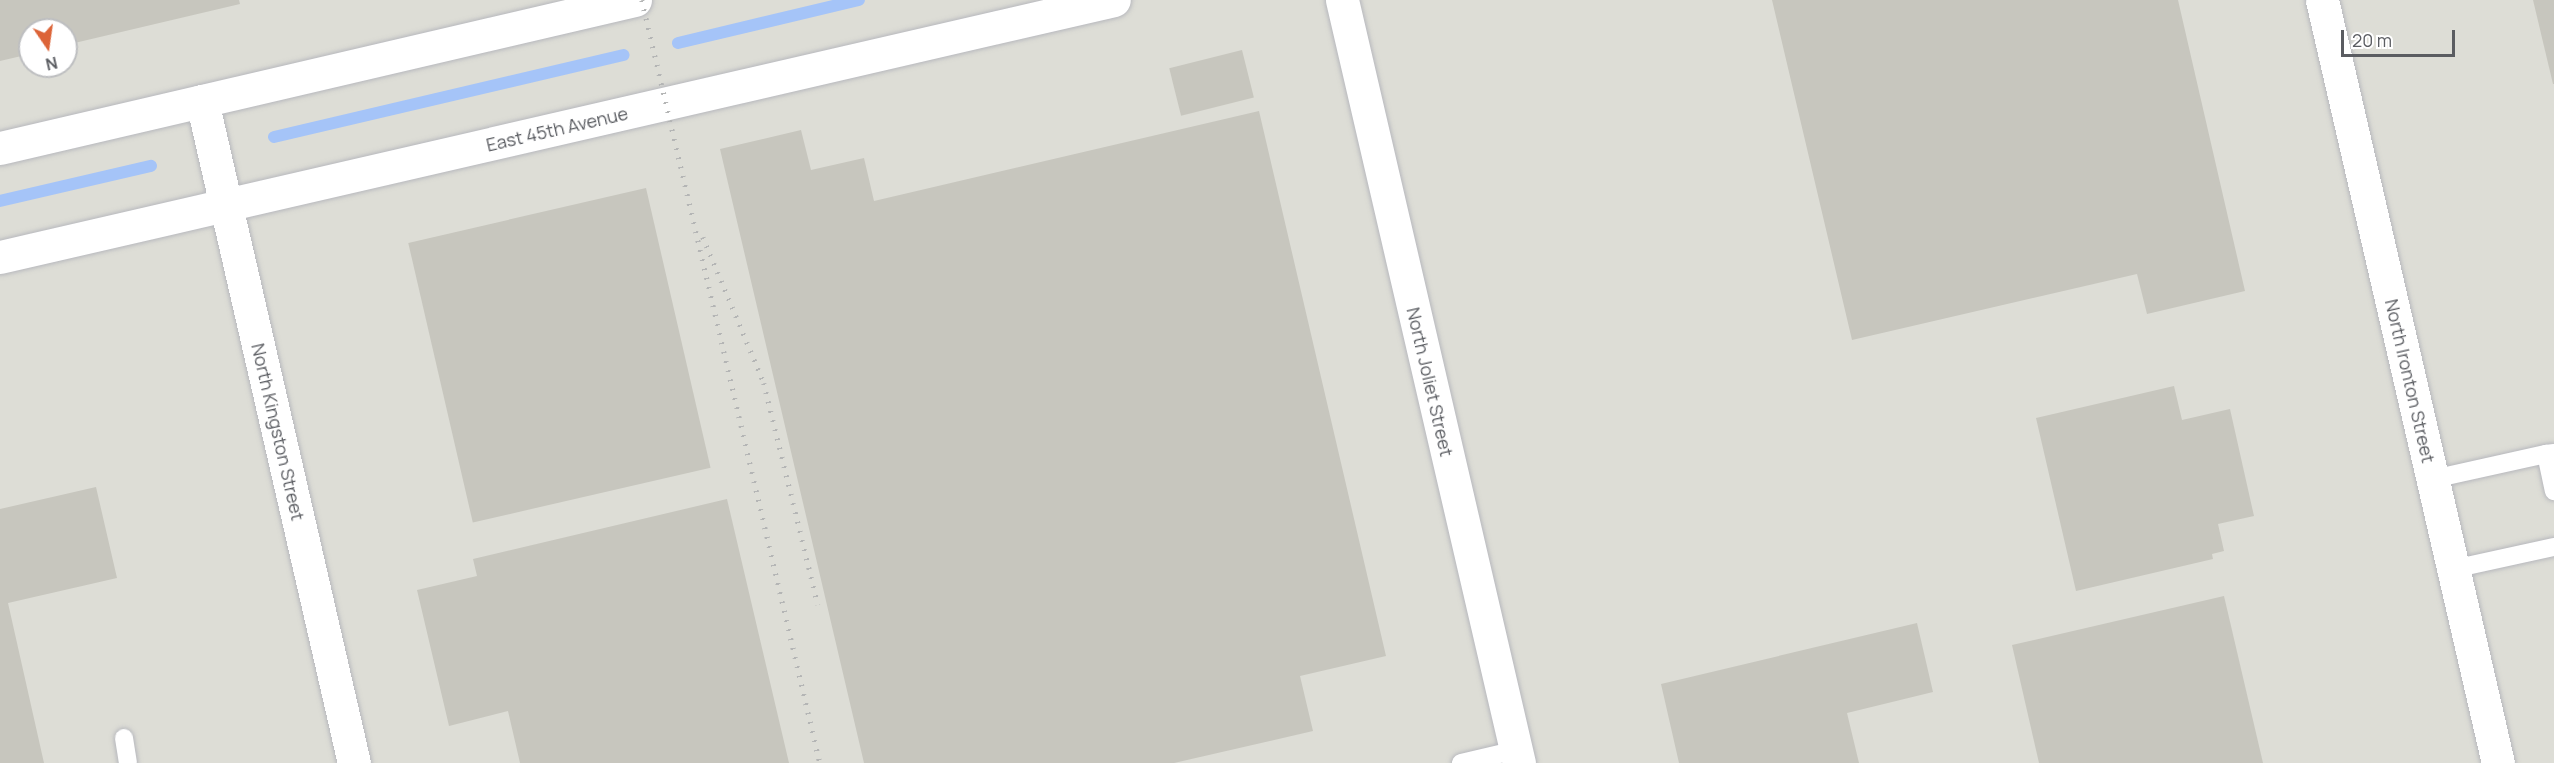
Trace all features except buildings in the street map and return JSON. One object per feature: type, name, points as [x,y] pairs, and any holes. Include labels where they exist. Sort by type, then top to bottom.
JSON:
[{"type":"street","name":"East 45th Avenue","points":[[0,257],[1114,0]]},
{"type":"street","name":"North Joliet Street","points":[[1342,0],[1518,757]]},
{"type":"street","name":"North Ironton Street","points":[[2322,0],[2498,763]]},
{"type":"street","points":[[0,148],[616,2]]},
{"type":"street","name":"North Kingston Street","points":[[202,101],[354,763]]},
{"type":"lane","points":[[2433,479],[2550,454],[2554,491]]},
{"type":"lane","points":[[2453,569],[2554,547]]},
{"type":"lane","points":[[124,738],[128,763]]},
{"type":"lane","points":[[1461,763],[1518,757]]},
{"type":"shaded area","points":[[0,0],[2554,0],[2554,763],[0,763]]},
{"type":"waterway","points":[[678,43],[859,0]]},
{"type":"waterway","points":[[274,137],[624,55]]},
{"type":"waterway","points":[[0,201],[151,166]]},
{"type":"railway","points":[[642,0],[820,763]]},
{"type":"railway","points":[[703,237],[764,383],[818,605]]}]
